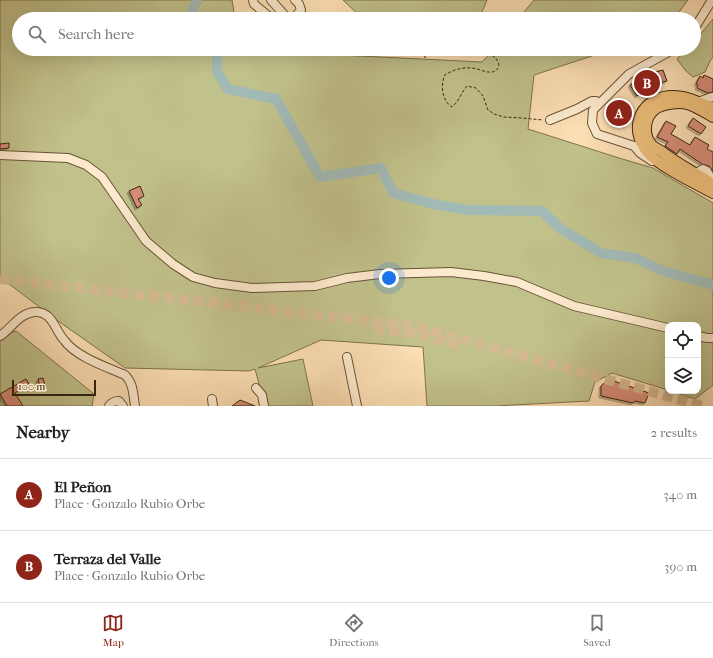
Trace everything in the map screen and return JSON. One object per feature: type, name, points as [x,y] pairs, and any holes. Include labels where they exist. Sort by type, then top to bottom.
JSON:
[{"type":"main road","points":[[713,108],[686,97],[673,96],[660,98],[649,103],[642,112],[638,124],[638,145],[662,164],[713,193]]},
{"type":"main road","points":[[711,182],[668,157],[651,144],[646,135],[646,125],[654,110],[664,105],[679,103],[685,103],[713,117]]},
{"type":"street","points":[[253,0],[254,4],[264,12]]},
{"type":"street","points":[[271,0],[282,12]]},
{"type":"street","points":[[295,0],[299,4],[301,10],[299,12]]},
{"type":"street","points":[[701,18],[712,0]]},
{"type":"street","points":[[638,145],[596,134],[592,123],[593,110],[629,74],[661,56]]},
{"type":"street","points":[[698,102],[713,98]]},
{"type":"street","points":[[550,120],[592,101],[596,101],[599,104]]},
{"type":"street","points":[[0,155],[68,158],[86,165],[102,177],[146,241],[173,264],[193,277],[215,284],[252,288],[315,286],[347,278],[380,274],[451,272],[517,282],[574,306],[665,327]]},
{"type":"street","points":[[0,336],[8,331],[22,316],[35,312],[44,314],[52,319],[64,341],[78,353],[125,376],[129,380],[132,386],[135,406]]},
{"type":"street","points":[[701,337],[713,338]]},
{"type":"street","points":[[347,357],[357,406]]},
{"type":"street","points":[[256,388],[262,395],[264,406]]},
{"type":"street","points":[[109,406],[115,401],[119,401],[122,406]]},
{"type":"path","points":[[493,56],[499,61],[499,66],[497,70],[492,72],[484,72],[470,68],[452,70],[445,75],[442,86],[443,93],[449,105],[452,107],[456,104],[467,86],[476,88],[483,96],[488,110],[494,114],[504,117],[550,120]]},
{"type":"green space","points":[[0,0],[232,0],[234,12],[12,12],[12,56],[360,56],[482,62],[488,56],[592,56],[534,75],[528,129],[653,168],[713,203],[713,385],[695,399],[679,394],[701,394],[701,322],[665,322],[665,389],[612,373],[595,382],[589,401],[495,406],[427,406],[423,347],[321,340],[258,368],[303,359],[313,406],[265,406],[255,369],[249,371],[125,368],[51,316],[0,277]]},
{"type":"green space","points":[[343,0],[487,0],[482,12],[356,12]]},
{"type":"green space","points":[[534,0],[688,0],[679,12],[524,12]]},
{"type":"green space","points":[[713,19],[713,57],[705,72],[693,77],[685,70],[677,59],[680,56],[701,56],[701,34]]},
{"type":"green space","points":[[16,331],[94,394],[92,406],[0,406],[0,336]]},
{"type":"building","points":[[663,70],[667,81],[655,84],[637,96],[630,85],[651,73]]},
{"type":"building","points":[[704,75],[713,79],[713,92],[708,93],[697,88],[698,85],[696,84],[700,76],[703,78]]},
{"type":"building","points":[[614,103],[624,106],[630,111],[627,122],[608,116],[610,108],[612,109]]},
{"type":"building","points":[[693,118],[706,127],[701,134],[688,126]]},
{"type":"building","points":[[666,121],[676,126],[671,134],[690,145],[695,137],[709,145],[707,149],[713,152],[713,171],[709,166],[702,164],[680,149],[677,154],[665,146],[668,142],[657,137]]},
{"type":"building","points":[[9,143],[9,148],[0,149],[0,144]]},
{"type":"building","points":[[140,186],[144,196],[138,199],[142,205],[137,208],[129,191]]},
{"type":"building","points":[[43,378],[45,386],[40,387],[38,379]]},
{"type":"building","points":[[26,379],[29,384],[15,393],[23,406],[7,406],[0,394]]},
{"type":"building","points":[[608,379],[649,393],[645,403],[635,401],[633,403],[601,396],[601,386]]},
{"type":"building","points":[[240,400],[255,406],[232,406]]},
{"type":"waterway","points":[[192,12],[197,0]]},
{"type":"waterway","points":[[217,56],[217,72],[228,89],[276,99],[320,177],[381,168],[393,193],[433,204],[468,210],[542,211],[561,229],[601,253],[635,258],[663,271],[713,285]]},
{"type":"tunnel","points":[[0,279],[419,327],[702,406]]},
{"type":"tunnel","points":[[375,329],[420,335],[459,346]]},
{"type":"place","name":"Terraza del Valle","points":[[647,83]]},
{"type":"place","name":"El Peñon","points":[[619,113]]}]
